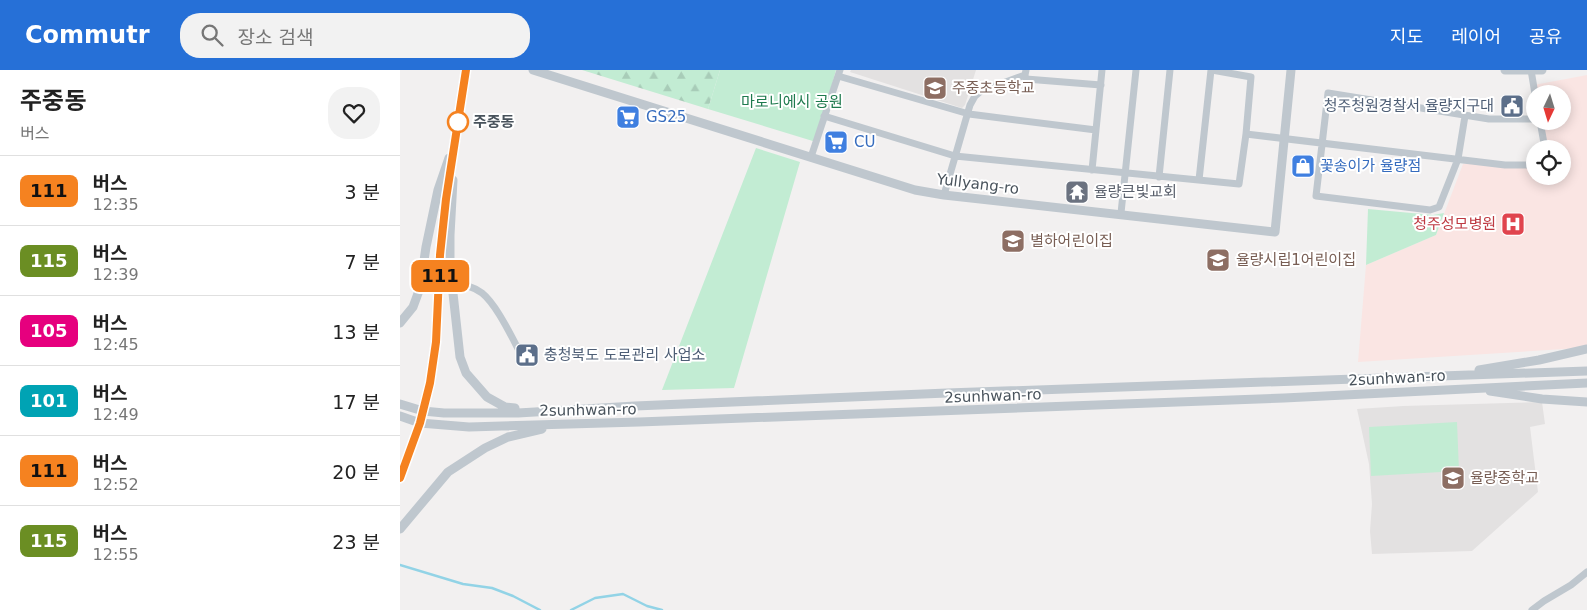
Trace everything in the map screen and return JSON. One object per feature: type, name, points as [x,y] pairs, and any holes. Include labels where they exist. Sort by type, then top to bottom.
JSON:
[{"type":"main road","points":[[400,478],[420,423],[430,383],[436,342],[443,227],[466,70]]},
{"type":"street","name":"Yullyang-ro","points":[[533,70],[915,190],[944,195],[1121,213],[1275,232],[1291,70]]},
{"type":"street","points":[[1092,170],[1102,70]]},
{"type":"street","points":[[1121,213],[1136,70]]},
{"type":"street","points":[[1158,177],[1170,70]]},
{"type":"street","points":[[824,116],[955,156],[1239,184],[1251,77],[1211,70],[1199,180]]},
{"type":"street","points":[[1505,70],[1542,70]]},
{"type":"street","points":[[1532,70],[1534,85]]},
{"type":"street","points":[[944,195],[969,114],[970,105],[977,92],[1026,72],[1026,79],[1101,85]]},
{"type":"street","points":[[811,157],[839,73],[969,114],[1096,130]]},
{"type":"street","points":[[1465,116],[1458,159],[1439,207],[1430,210],[1316,196],[1328,92],[1489,120],[1526,119]]},
{"type":"street","points":[[1246,134],[1505,165],[1526,165]]},
{"type":"street","points":[[455,141],[450,235],[452,283],[460,357],[466,373],[487,397],[505,407],[537,412]]},
{"type":"street","points":[[400,323],[413,307],[420,288],[426,247],[438,190],[455,141]]},
{"type":"street","points":[[452,283],[469,286],[481,292],[491,302],[522,356]]},
{"type":"street","points":[[1446,376],[1539,360],[1587,349]]},
{"type":"street","name":"2sunhwan-ro","points":[[400,404],[444,413],[537,412],[947,392],[1587,371]]},
{"type":"street","name":"2sunhwan-ro","points":[[400,416],[420,423],[469,427],[1116,405],[1587,383]]},
{"type":"street","points":[[1467,388],[1542,399],[1587,402]]},
{"type":"street","points":[[400,529],[448,472],[485,448],[508,437],[570,424]]},
{"type":"street","points":[[1532,610],[1571,585],[1587,572]]},
{"type":"shaded area","name":"주중초등학교","points":[[851,70],[976,70],[965,105],[962,108],[850,72]]},
{"type":"shaded area","name":"청주성모병원","points":[[1587,75],[1587,346],[1580,348],[1358,362],[1366,265],[1436,235],[1463,164],[1526,164],[1526,185],[1571,185],[1571,140],[1544,140],[1543,130],[1571,130],[1571,85],[1534,85]]},
{"type":"shaded area","name":"율량중학교","points":[[1542,402],[1545,424],[1530,427],[1538,492],[1472,551],[1372,554],[1370,531],[1372,504],[1369,464],[1357,409]]},
{"type":"green space","points":[[582,70],[720,70],[708,109]]},
{"type":"green space","name":"마로니에시 공원","points":[[720,70],[836,70],[816,142],[708,109]]},
{"type":"green space","points":[[756,148],[800,162],[734,388],[662,390]]},
{"type":"green space","points":[[1368,209],[1433,215],[1444,213],[1436,235],[1366,265]]},
{"type":"green space","points":[[1457,422],[1459,471],[1371,476],[1369,427]]},
{"type":"waterway","points":[[400,565],[463,584],[492,588],[540,610]]},
{"type":"waterway","points":[[571,610],[595,598],[623,594],[647,606],[662,610]]},
{"type":"bus line","name":"111","points":[[400,478],[420,423],[430,383],[436,342],[440,255],[446,199],[466,70]]},
{"type":"place","name":"주중초등학교","points":[[935,88]]},
{"type":"place","name":"청주청원경찰서 율량지구대","points":[[1512,106]]},
{"type":"place","name":"GS25","points":[[628,117]]},
{"type":"place","name":"주중동","points":[[458,122]]},
{"type":"place","name":"CU","points":[[836,142]]},
{"type":"place","name":"꽃송이가 율량점","points":[[1303,166]]},
{"type":"place","name":"율량큰빛교회","points":[[1077,192]]},
{"type":"place","name":"청주성모병원","points":[[1513,224]]},
{"type":"place","name":"별하어린이집","points":[[1013,241]]},
{"type":"place","name":"율량시립1어린이집","points":[[1218,260]]},
{"type":"place","name":"충청북도 도로관리 사업소","points":[[527,355]]},
{"type":"place","name":"율량중학교","points":[[1453,478]]}]
